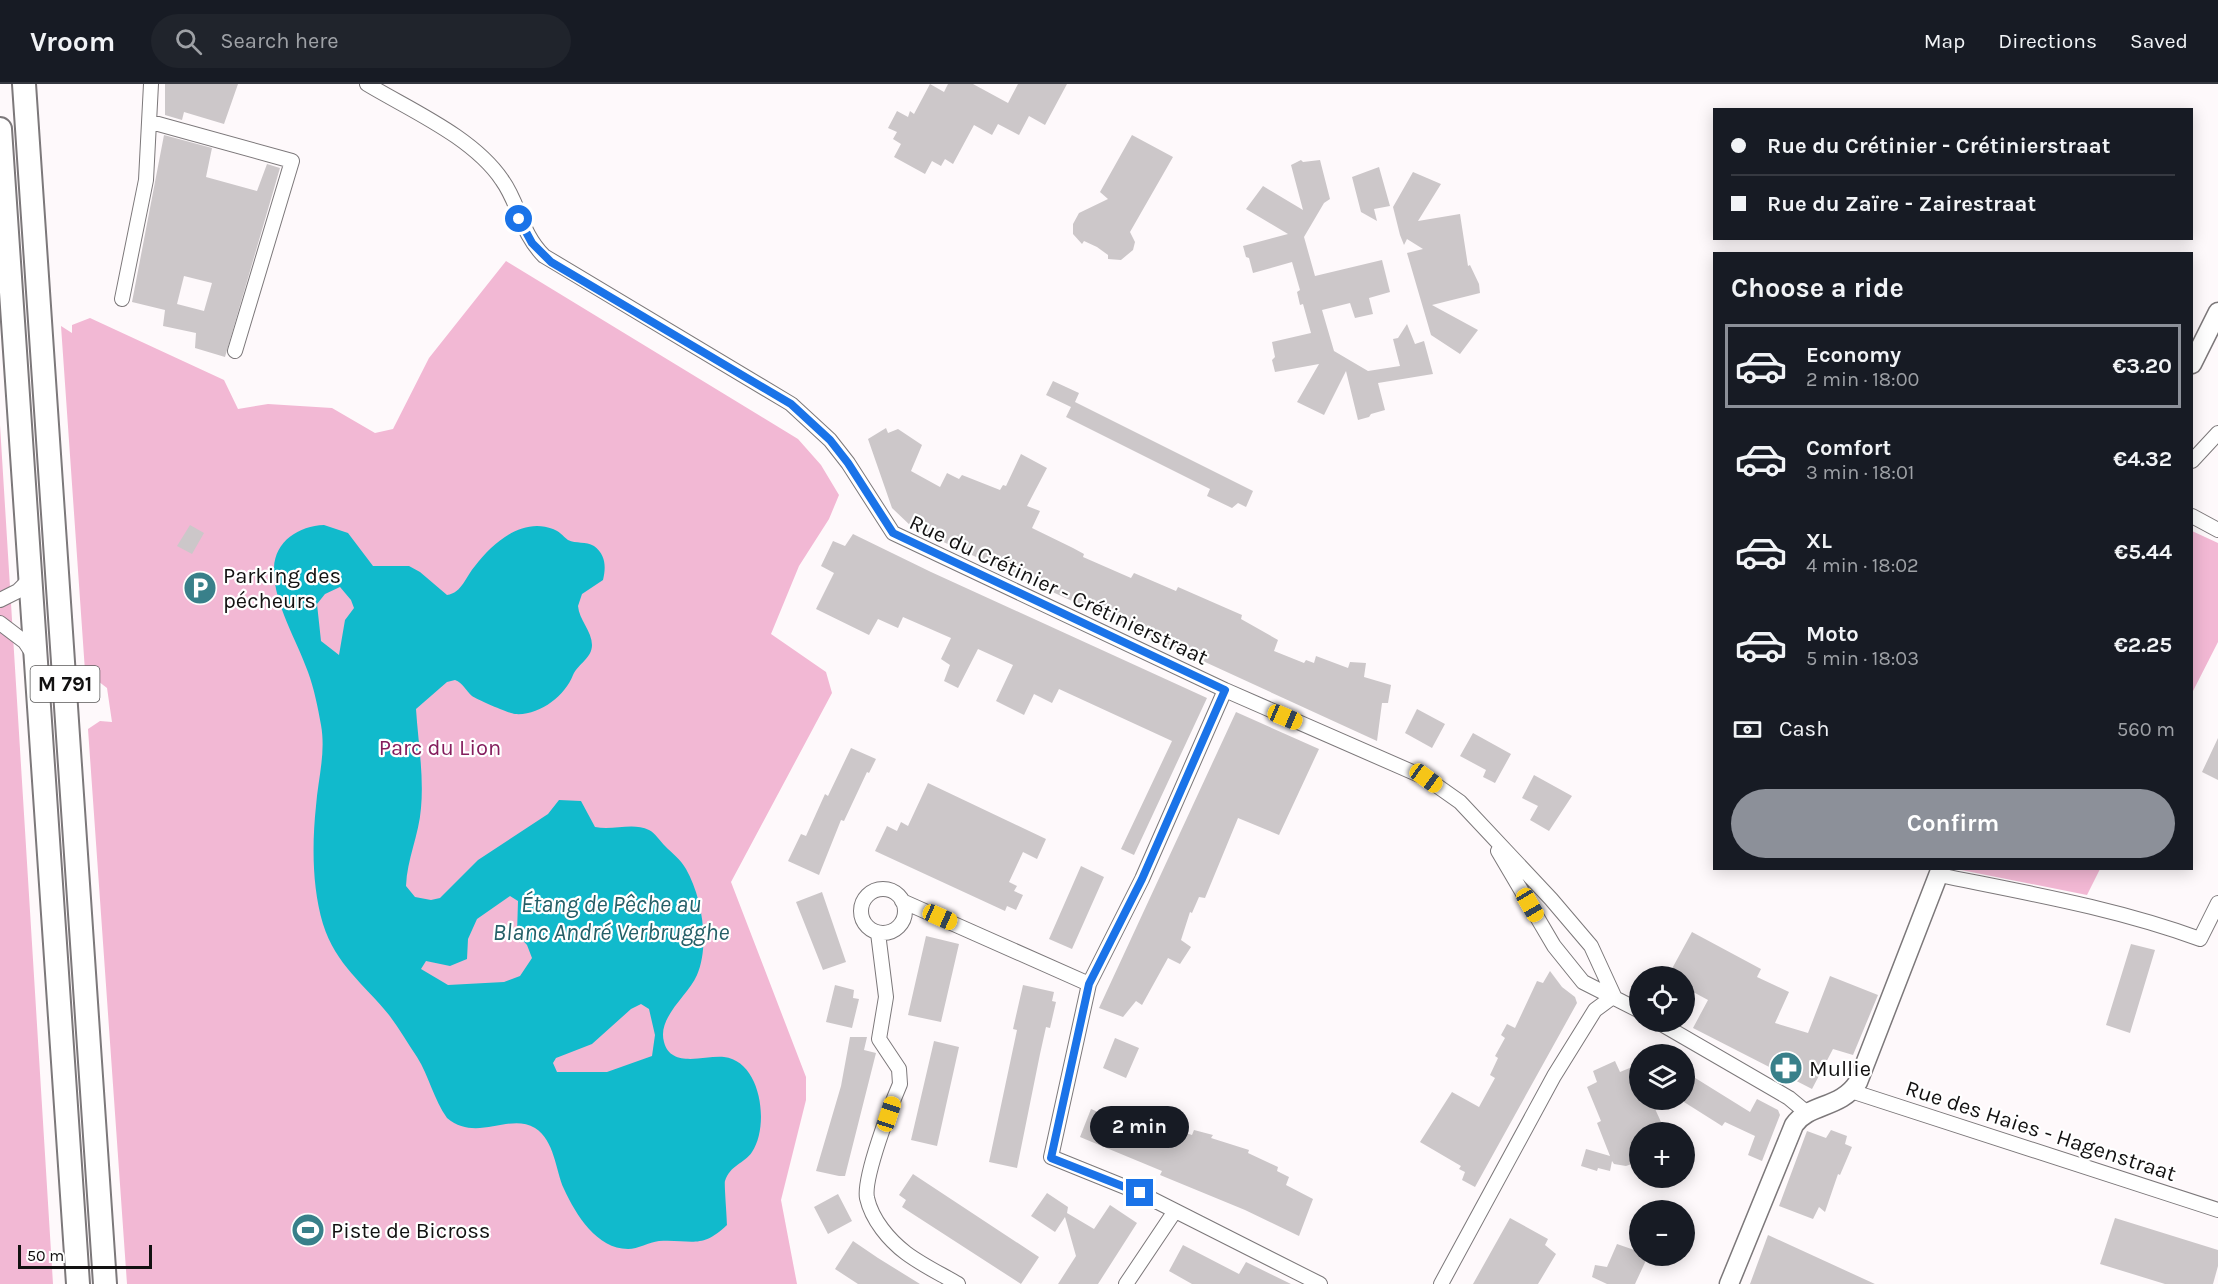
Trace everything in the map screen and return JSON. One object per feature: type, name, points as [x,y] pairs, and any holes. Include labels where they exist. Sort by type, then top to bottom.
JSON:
[{"type":"main road","name":"M 791","points":[[24,84],[105,1284]]},
{"type":"main road","name":"M 791","points":[[0,129],[78,1284]]},
{"type":"street","points":[[122,299],[144,190],[151,122],[151,84]]},
{"type":"street","name":"Rue du Crétinier - Crétinierstraat","points":[[367,84],[466,143],[484,159],[502,179],[522,228],[544,256],[791,404],[830,440],[848,463],[893,533],[1225,690],[1426,778],[1460,802],[1591,946],[1614,996]]},
{"type":"street","points":[[151,122],[292,161],[235,351]]},
{"type":"street","points":[[2193,362],[2218,312]]},
{"type":"street","points":[[2193,460],[2218,433]]},
{"type":"street","points":[[2193,517],[2218,530]]},
{"type":"street","points":[[0,600],[18,591],[30,579]]},
{"type":"street","points":[[0,622],[25,642],[36,659]]},
{"type":"street","points":[[1225,690],[1142,879],[1089,984],[1051,1158],[1140,1193],[1320,1284]]},
{"type":"street","name":"Rue du Crétinier - Crétinierstraat","points":[[1483,826],[1554,946],[1583,982],[1629,1005]]},
{"type":"street","points":[[1729,1284],[1790,1132],[1799,1118],[1841,1100],[1851,1091],[1861,1074],[1940,872],[2121,913],[2200,939],[2218,903]]},
{"type":"street","points":[[903,901],[905,915],[900,925],[891,932],[878,933],[869,929],[862,920],[861,904],[867,895],[880,889],[894,892],[903,901],[1089,984]]},
{"type":"street","points":[[878,933],[886,996],[879,1039],[891,1053],[899,1069],[900,1084],[870,1173],[867,1197],[874,1216],[888,1237],[907,1254],[958,1284]]},
{"type":"street","points":[[1441,1284],[1554,1076],[1595,1010],[1614,996]]},
{"type":"street","points":[[1675,1032],[1789,1098],[1807,1113]]},
{"type":"street","name":"Rue des Haies - Hagenstraat","points":[[1851,1091],[2218,1210]]},
{"type":"street","points":[[1126,1284],[1175,1211]]},
{"type":"green space","name":"Parc du Lion","points":[[506,261],[798,439],[821,465],[839,495],[829,519],[799,566],[771,634],[826,672],[832,693],[731,882],[806,1077],[806,1100],[781,1200],[797,1284],[127,1284],[88,729],[100,721],[112,722],[107,688],[85,671],[61,326],[72,333],[72,325],[90,318],[224,380],[238,409],[268,404],[332,408],[375,433],[393,429],[429,358]]},
{"type":"green space","points":[[0,425],[53,1284],[0,1284]]},
{"type":"green space","points":[[2193,531],[2218,543],[2218,642],[2193,691]]},
{"type":"green space","points":[[1961,870],[2100,870],[2087,895]]},
{"type":"water","name":"Étang de Pêche au Blanc André Verbrugghe","points":[[324,525],[348,533],[373,566],[409,566],[420,572],[447,595],[460,588],[482,557],[499,541],[519,529],[530,526],[553,529],[568,540],[594,546],[601,553],[605,566],[603,580],[582,594],[578,606],[590,635],[591,650],[564,690],[550,703],[533,712],[515,714],[475,698],[455,680],[447,682],[416,709],[422,796],[420,818],[408,866],[406,886],[415,897],[431,900],[440,898],[478,860],[548,814],[559,800],[581,801],[595,827],[636,827],[649,830],[682,863],[692,880],[700,907],[703,950],[701,963],[693,983],[674,1007],[665,1024],[664,1042],[668,1050],[681,1058],[724,1057],[737,1061],[747,1070],[754,1082],[761,1111],[757,1140],[752,1152],[730,1171],[725,1181],[727,1225],[710,1238],[695,1242],[659,1241],[628,1249],[617,1247],[597,1237],[575,1209],[564,1189],[551,1148],[547,1140],[535,1128],[514,1123],[470,1128],[458,1125],[447,1118],[421,1064],[396,1025],[335,951],[319,910],[314,865],[315,820],[322,756],[321,725],[310,678],[277,595],[274,568],[275,558],[284,543],[297,532]],"holes":[[[340,587],[351,600],[354,608],[345,620],[339,655],[321,641],[317,604],[325,594]],[[510,896],[518,901],[517,934],[527,945],[532,958],[520,976],[504,982],[448,985],[421,969],[426,961],[450,966],[467,959],[468,939],[477,919]],[[641,1004],[649,1009],[655,1035],[652,1056],[607,1072],[557,1072],[553,1063],[556,1058],[592,1044],[631,1009]]]},
{"type":"building","points":[[165,84],[238,84],[224,124],[184,112],[182,120],[165,115]]},
{"type":"building","points":[[930,84],[944,92],[948,84],[973,84],[1008,103],[1018,84],[1067,84],[1045,125],[1029,116],[1019,135],[998,124],[992,135],[974,125],[953,164],[945,159],[941,166],[932,161],[925,174],[894,157],[901,144],[893,139],[897,132],[888,128],[897,111],[908,117],[910,111],[914,114]]},
{"type":"building","points":[[164,135],[212,148],[206,177],[257,191],[267,164],[280,168],[225,357],[195,348],[196,333],[163,326],[165,310],[132,302]],"holes":[[[184,276],[212,283],[204,311],[177,304]]]},
{"type":"building","points":[[1132,135],[1173,157],[1130,232],[1135,242],[1133,250],[1121,260],[1108,259],[1108,255],[1097,247],[1084,241],[1082,244],[1073,234],[1073,224],[1079,213],[1108,199],[1100,192]]},
{"type":"building","points":[[1301,160],[1303,162],[1320,160],[1330,199],[1324,203],[1304,237],[1315,276],[1382,260],[1390,292],[1369,298],[1373,314],[1355,318],[1350,303],[1322,310],[1334,351],[1368,371],[1400,366],[1393,339],[1398,338],[1407,324],[1415,344],[1424,341],[1433,374],[1378,383],[1385,410],[1358,420],[1346,371],[1324,415],[1297,402],[1319,364],[1275,372],[1272,342],[1311,333],[1303,304],[1300,305],[1297,292],[1300,290],[1292,262],[1253,273],[1243,246],[1288,234],[1246,209],[1263,186],[1303,210],[1291,165]]},
{"type":"building","points":[[1379,167],[1390,206],[1374,209],[1377,221],[1361,212],[1352,177]]},
{"type":"building","points":[[1413,172],[1441,184],[1418,221],[1460,214],[1468,266],[1470,265],[1479,284],[1480,293],[1432,305],[1478,330],[1460,354],[1431,335],[1407,253],[1423,249],[1407,239],[1404,245],[1400,235],[1393,207]]},
{"type":"building","points":[[1053,381],[1079,393],[1075,402],[1253,491],[1246,507],[1238,503],[1232,508],[1207,496],[1210,489],[1066,417],[1071,407],[1046,395]]},
{"type":"building","points":[[886,428],[888,433],[898,429],[922,445],[911,471],[940,487],[947,473],[959,479],[962,475],[1000,490],[1003,485],[1006,486],[1021,454],[1047,468],[1027,506],[1040,511],[1032,528],[1084,554],[1083,557],[1131,578],[1134,573],[1176,591],[1178,587],[1242,615],[1241,619],[1278,640],[1274,651],[1304,663],[1306,660],[1314,663],[1316,656],[1348,668],[1350,662],[1366,663],[1364,677],[1391,685],[1388,703],[1382,703],[1377,741],[913,528],[892,508],[868,439]]},
{"type":"building","points":[[190,525],[204,533],[192,554],[177,546]]},
{"type":"building","points":[[853,534],[1207,698],[1134,855],[1121,849],[1172,741],[1059,689],[1052,703],[1034,694],[1024,715],[996,701],[1013,665],[978,649],[958,688],[944,681],[950,665],[941,659],[951,638],[903,617],[898,628],[878,619],[869,635],[816,609],[834,573],[821,566],[833,541],[845,546]]},
{"type":"building","points":[[1417,709],[1445,724],[1432,748],[1405,733]]},
{"type":"building","points":[[1236,712],[1319,749],[1279,835],[1238,818],[1205,898],[1199,897],[1192,913],[1190,912],[1181,940],[1191,947],[1180,964],[1168,958],[1142,1005],[1136,1001],[1123,1017],[1099,1008]]},
{"type":"building","points":[[1473,733],[1511,754],[1495,783],[1483,777],[1486,770],[1460,756]]},
{"type":"building","points":[[2218,738],[2218,780],[2202,772]]},
{"type":"building","points":[[851,748],[876,759],[869,773],[867,772],[844,821],[841,820],[819,875],[788,861],[801,834],[806,836],[825,794],[828,796]]},
{"type":"building","points":[[1534,775],[1572,796],[1549,831],[1530,820],[1538,806],[1522,798]]},
{"type":"building","points":[[928,783],[1046,839],[1037,859],[1023,852],[1009,882],[1017,886],[1014,891],[1023,895],[1016,910],[1007,906],[1005,911],[875,851],[887,826],[897,831],[901,822],[908,826]]},
{"type":"building","points":[[1081,866],[1104,877],[1072,949],[1049,939]]},
{"type":"building","points":[[822,892],[846,962],[823,970],[796,902]]},
{"type":"building","points":[[1692,932],[1761,969],[1757,977],[1789,992],[1775,1023],[1808,1033],[1830,976],[1878,995],[1853,1055],[1833,1049],[1812,1089],[1695,1029],[1695,1024],[1708,1000],[1695,993],[1695,966],[1673,966]]},
{"type":"building","points":[[926,936],[959,944],[941,1022],[908,1015]]},
{"type":"building","points":[[2131,944],[2155,950],[2130,1033],[2106,1025]]},
{"type":"building","points":[[1550,971],[1562,987],[1575,997],[1577,1003],[1475,1187],[1462,1180],[1465,1172],[1459,1169],[1461,1166],[1420,1142],[1452,1092],[1479,1107],[1495,1078],[1490,1075],[1498,1058],[1495,1056],[1505,1038],[1501,1035],[1507,1024],[1515,1028],[1537,981],[1543,983]]},
{"type":"building","points":[[835,985],[854,990],[853,998],[859,999],[852,1028],[826,1022]]},
{"type":"building","points":[[1023,985],[1054,992],[1052,1001],[1056,1002],[1050,1028],[1046,1027],[1017,1168],[989,1162],[1017,1030],[1013,1029]]},
{"type":"building","points":[[850,1037],[867,1037],[864,1050],[876,1053],[845,1176],[839,1176],[816,1171],[841,1086]]},
{"type":"building","points":[[1115,1038],[1139,1048],[1126,1078],[1103,1068]]},
{"type":"building","points":[[934,1041],[959,1047],[937,1146],[911,1140]]},
{"type":"building","points":[[1615,1061],[1620,1072],[1629,1068],[1629,1110],[1656,1110],[1661,1122],[1629,1122],[1629,1165],[1614,1164],[1612,1161],[1610,1171],[1598,1168],[1597,1171],[1581,1166],[1586,1149],[1610,1156],[1597,1123],[1601,1121],[1587,1087],[1597,1082],[1593,1071]]},
{"type":"building","points":[[1695,1078],[1750,1112],[1757,1099],[1778,1110],[1780,1115],[1762,1161],[1748,1155],[1755,1136],[1725,1122],[1722,1126],[1695,1109]]},
{"type":"building","points":[[1091,1109],[1172,1143],[1177,1130],[1192,1135],[1194,1130],[1213,1135],[1211,1138],[1249,1150],[1248,1153],[1278,1167],[1277,1171],[1289,1177],[1286,1185],[1313,1199],[1299,1236],[1245,1210],[1160,1175],[1162,1171],[1080,1137]]},
{"type":"building","points":[[1831,1130],[1847,1136],[1845,1144],[1852,1147],[1840,1175],[1838,1174],[1825,1212],[1819,1207],[1813,1219],[1779,1206],[1807,1131],[1826,1138]]},
{"type":"building","points":[[913,1174],[1039,1257],[1021,1284],[902,1207],[906,1200],[899,1195]]},
{"type":"building","points":[[1047,1193],[1068,1207],[1067,1213],[1094,1229],[1110,1205],[1137,1223],[1098,1284],[1058,1284],[1076,1256],[1065,1217],[1055,1232],[1031,1216]]},
{"type":"building","points":[[838,1194],[852,1221],[828,1234],[814,1207]]},
{"type":"building","points":[[1510,1218],[1548,1239],[1545,1245],[1556,1254],[1538,1284],[1473,1284]]},
{"type":"building","points":[[2115,1218],[2218,1250],[2218,1266],[2213,1284],[2165,1284],[2100,1264]]},
{"type":"building","points":[[1768,1235],[1875,1284],[1750,1284]]},
{"type":"building","points":[[853,1241],[920,1284],[858,1284],[835,1269]]},
{"type":"building","points":[[1617,1244],[1629,1248],[1629,1266],[1643,1266],[1635,1284],[1607,1284],[1592,1277],[1595,1265],[1607,1267]]},
{"type":"building","points":[[1183,1245],[1239,1274],[1246,1262],[1291,1284],[1192,1284],[1169,1271]]},
{"type":"place","name":"Parking des pécheurs","points":[[200,588]]},
{"type":"place","name":"Mullie","points":[[1786,1068]]},
{"type":"place","name":"Piste de Bicross","points":[[308,1230]]},
{"type":"route","points":[[519,219],[532,243],[551,262],[791,404],[830,440],[848,463],[876,510],[893,533],[1225,690],[1142,879],[1089,984],[1051,1158],[1140,1193]]}]
